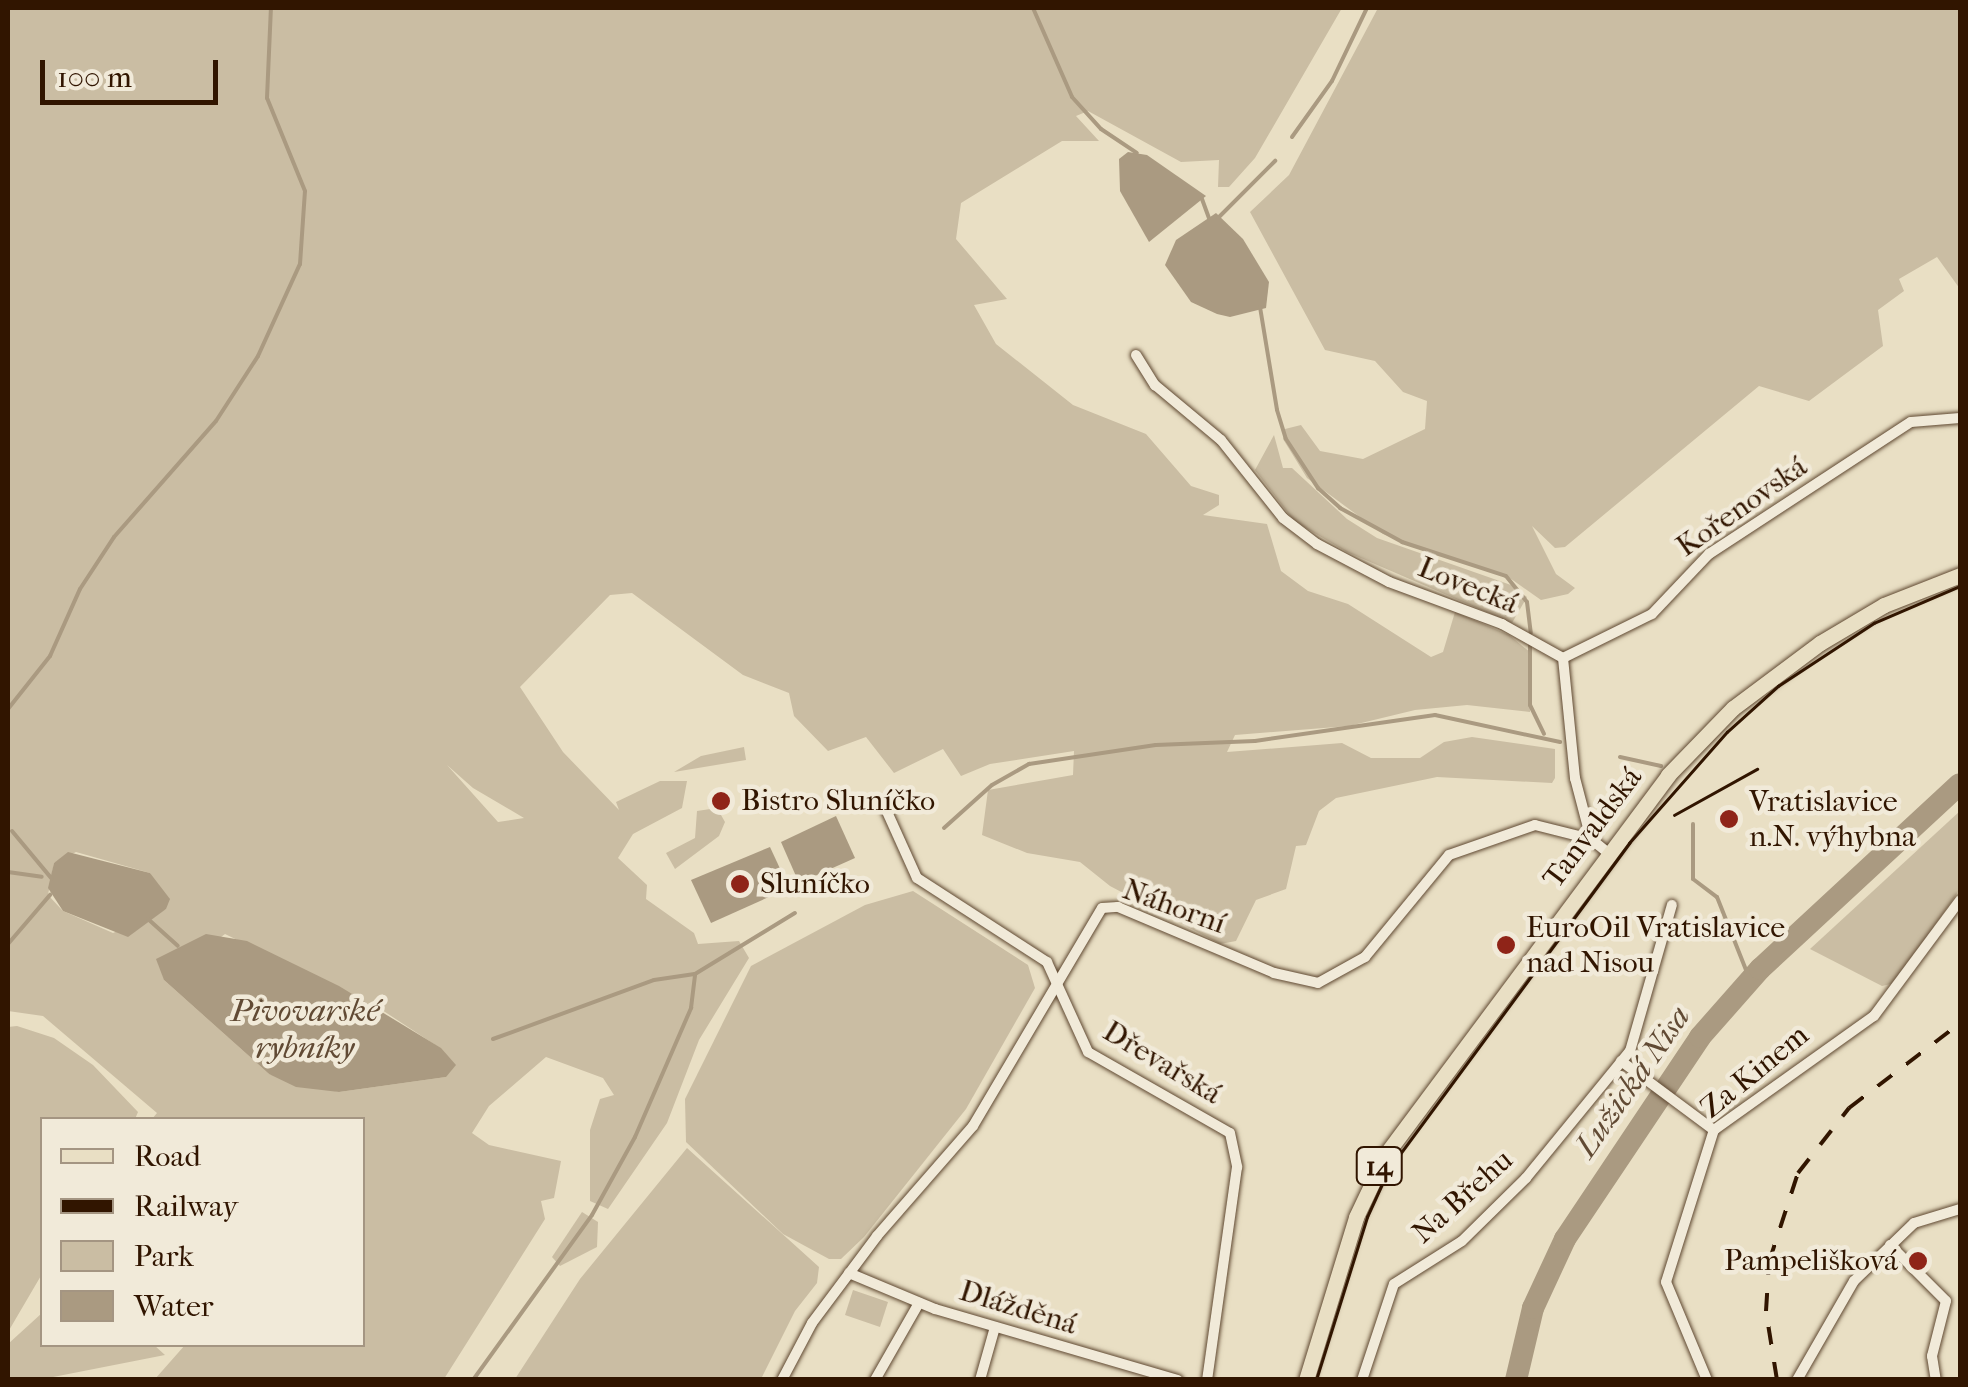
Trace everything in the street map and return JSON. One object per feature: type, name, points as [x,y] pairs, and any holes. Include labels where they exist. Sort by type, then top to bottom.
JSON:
[{"type":"main road","name":"Tanvaldská","points":[[1306,1380],[1350,1234],[1386,1154],[1668,776],[1733,708],[1869,614],[1960,575]]},
{"type":"street","name":"Lovecká","points":[[1136,355],[1155,385],[1221,440],[1283,518],[1317,544],[1389,582],[1502,624],[1563,658]]},
{"type":"street","name":"Kořenovská","points":[[1563,658],[1652,614],[1709,554],[1911,422],[1960,418]]},
{"type":"street","points":[[1563,658],[1575,778],[1591,839]]},
{"type":"street","name":"Dřevařská","points":[[884,805],[917,878],[1047,962],[1057,978],[1077,1038],[1088,1052],[1230,1133],[1236,1146],[1207,1380]]},
{"type":"street","name":"Náhorní","points":[[782,1380],[812,1323],[849,1273],[973,1126],[1092,916],[1118,907],[1274,972],[1318,982],[1365,957],[1449,856],[1527,825],[1591,839],[1608,854]]},
{"type":"street","name":"Za Kinem","points":[[1707,1380],[1666,1282],[1714,1130],[1874,1016],[1960,900]]},
{"type":"street","name":"Na Břehu","points":[[1362,1380],[1394,1284],[1462,1241],[1567,1132],[1592,1090],[1621,1061],[1639,1031],[1672,905]]},
{"type":"street","points":[[1621,1061],[1714,1130]]},
{"type":"street","points":[[1797,1380],[1836,1306],[1890,1244],[1914,1223],[1960,1208]]},
{"type":"street","points":[[1890,1244],[1946,1301],[1932,1356],[1936,1380]]},
{"type":"street","name":"Dlážděná","points":[[849,1273],[919,1303],[1178,1380]]},
{"type":"street","points":[[878,1376],[919,1303]]},
{"type":"street","points":[[980,1380],[995,1327]]},
{"type":"green space","points":[[8,8],[1342,8],[1255,158],[1229,187],[1218,187],[1219,160],[1181,162],[1088,111],[1076,116],[1099,141],[1062,141],[961,203],[956,239],[1007,299],[974,305],[996,344],[1073,405],[1146,434],[1191,486],[1219,495],[1219,505],[1203,515],[1267,524],[1281,571],[1308,591],[1348,604],[1431,657],[1443,652],[1455,612],[1509,635],[1531,653],[1530,712],[1467,705],[1415,710],[1349,726],[1235,735],[1227,752],[1342,743],[1371,758],[1420,758],[1444,742],[1472,737],[1555,749],[1552,783],[1437,777],[1336,798],[1319,811],[1306,845],[1296,846],[1286,889],[1256,900],[1236,941],[1220,944],[1110,886],[1080,862],[1027,853],[982,835],[988,790],[1073,775],[1074,751],[990,764],[961,776],[943,749],[894,773],[866,737],[828,751],[794,716],[789,693],[743,675],[632,593],[610,595],[520,687],[563,752],[619,810],[616,802],[660,781],[687,781],[682,808],[633,834],[618,858],[647,885],[646,899],[694,933],[698,944],[739,941],[749,958],[699,1040],[667,1123],[608,1209],[590,1201],[590,1130],[600,1099],[614,1095],[603,1078],[546,1057],[489,1106],[472,1133],[489,1145],[561,1161],[554,1198],[541,1201],[545,1219],[444,1379],[155,1379],[183,1347],[365,1347],[365,1117],[154,1117],[157,1113],[43,1016],[8,1011]],"holes":[[[447,765],[473,788],[524,818],[498,822]],[[76,852],[150,873],[166,909],[113,933],[63,911],[48,895],[54,863]],[[225,934],[382,1010],[440,1048],[446,1077],[339,1092],[269,1074],[164,980]]]},
{"type":"green space","points":[[1378,8],[1960,8],[1960,289],[1937,257],[1899,279],[1904,291],[1878,310],[1883,346],[1809,401],[1759,386],[1565,547],[1555,548],[1532,526],[1556,574],[1575,588],[1568,594],[1541,600],[1507,576],[1383,534],[1307,478],[1283,439],[1285,429],[1301,425],[1320,451],[1363,459],[1425,429],[1427,401],[1403,392],[1375,361],[1325,350],[1250,212],[1289,175]]},
{"type":"green space","points":[[1274,435],[1283,468],[1292,468],[1347,519],[1377,538],[1511,585],[1527,597],[1512,623],[1347,552],[1294,521],[1255,470]]},
{"type":"green space","points":[[744,747],[746,760],[674,772],[701,756]]},
{"type":"green space","points":[[717,808],[725,822],[719,836],[675,869],[666,853],[695,838],[697,811]]},
{"type":"green space","points":[[1960,811],[1960,889],[1895,983],[1882,986],[1810,949]]},
{"type":"green space","points":[[913,891],[1028,965],[1035,988],[966,1109],[864,1237],[841,1259],[829,1259],[783,1234],[686,1142],[685,1099],[751,966],[865,905]]},
{"type":"green space","points":[[17,1026],[54,1038],[93,1065],[138,1112],[136,1117],[40,1117],[40,1277],[8,1332],[8,1027]]},
{"type":"green space","points":[[687,1148],[819,1267],[817,1283],[795,1311],[761,1379],[515,1379],[580,1279]]},
{"type":"green space","points":[[582,1212],[598,1222],[597,1247],[560,1266],[552,1257]]},
{"type":"green space","points":[[853,1290],[888,1302],[880,1327],[845,1315]]},
{"type":"green space","points":[[40,1315],[40,1347],[156,1347],[165,1355],[43,1379],[8,1379],[8,1344]]},
{"type":"water","points":[[1128,152],[1147,155],[1206,196],[1149,242],[1120,191],[1119,159]]},
{"type":"water","points":[[1216,213],[1243,239],[1269,282],[1266,308],[1230,317],[1217,314],[1191,302],[1165,265],[1176,240]]},
{"type":"water","name":"Sluníčko","points":[[836,816],[855,858],[799,883],[781,842]]},
{"type":"water","name":"Sluníčko","points":[[770,847],[789,888],[711,923],[691,880]]},
{"type":"water","points":[[68,852],[150,873],[170,899],[166,909],[128,937],[63,911],[48,888],[54,863]]},
{"type":"water","name":"Pivovarské rybníky","points":[[206,934],[247,941],[339,986],[441,1048],[456,1065],[446,1077],[339,1092],[296,1087],[269,1074],[164,980],[156,959]]},
{"type":"waterway","points":[[8,709],[50,656],[80,589],[114,537],[216,421],[258,356],[300,264],[305,191],[267,98],[271,8]]},
{"type":"waterway","points":[[1033,8],[1072,97],[1101,129],[1137,153]]},
{"type":"waterway","points":[[1292,137],[1332,81],[1367,8]]},
{"type":"waterway","points":[[1218,218],[1275,161]]},
{"type":"waterway","points":[[1202,199],[1209,218]]},
{"type":"waterway","points":[[1260,307],[1277,410],[1286,439],[1318,488],[1340,508],[1402,542],[1506,576],[1527,602],[1531,633]]},
{"type":"waterway","points":[[1530,642],[1530,705],[1544,734]]},
{"type":"waterway","points":[[944,828],[992,785],[1029,764],[1156,745],[1255,741],[1435,715],[1560,742]]},
{"type":"waterway","points":[[1620,757],[1661,766]]},
{"type":"waterway","name":"Lužická Nisa","points":[[1516,1380],[1533,1308],[1565,1239],[1700,1037],[1760,969],[1960,784]]},
{"type":"waterway","points":[[1693,824],[1693,879],[1717,897],[1750,980]]},
{"type":"waterway","points":[[12,831],[52,879]]},
{"type":"waterway","points":[[8,872],[42,877]]},
{"type":"waterway","points":[[8,944],[50,895]]},
{"type":"waterway","points":[[493,1039],[654,980],[695,974],[795,913]]},
{"type":"waterway","points":[[148,919],[178,946]]},
{"type":"waterway","points":[[473,1380],[592,1215],[635,1137],[691,1008],[695,974]]},
{"type":"tram line","points":[[1316,1380],[1367,1217],[1389,1169],[1629,843],[1727,732],[1778,686],[1874,623],[1960,586]]},
{"type":"tram line","points":[[1674,815],[1757,769]]},
{"type":"railway","points":[[1777,1380],[1766,1311],[1769,1262],[1798,1173],[1849,1108],[1960,1023]]},
{"type":"place","name":"Bistro Sluníčko","points":[[721,801]]},
{"type":"place","name":"Vratislavice n.N. výhybna","points":[[1729,819]]},
{"type":"place","name":"Sluníčko","points":[[740,884]]},
{"type":"place","name":"EuroOil Vratislavice nad Nisou","points":[[1506,945]]},
{"type":"place","name":"Pampelišková","points":[[1918,1261]]}]
